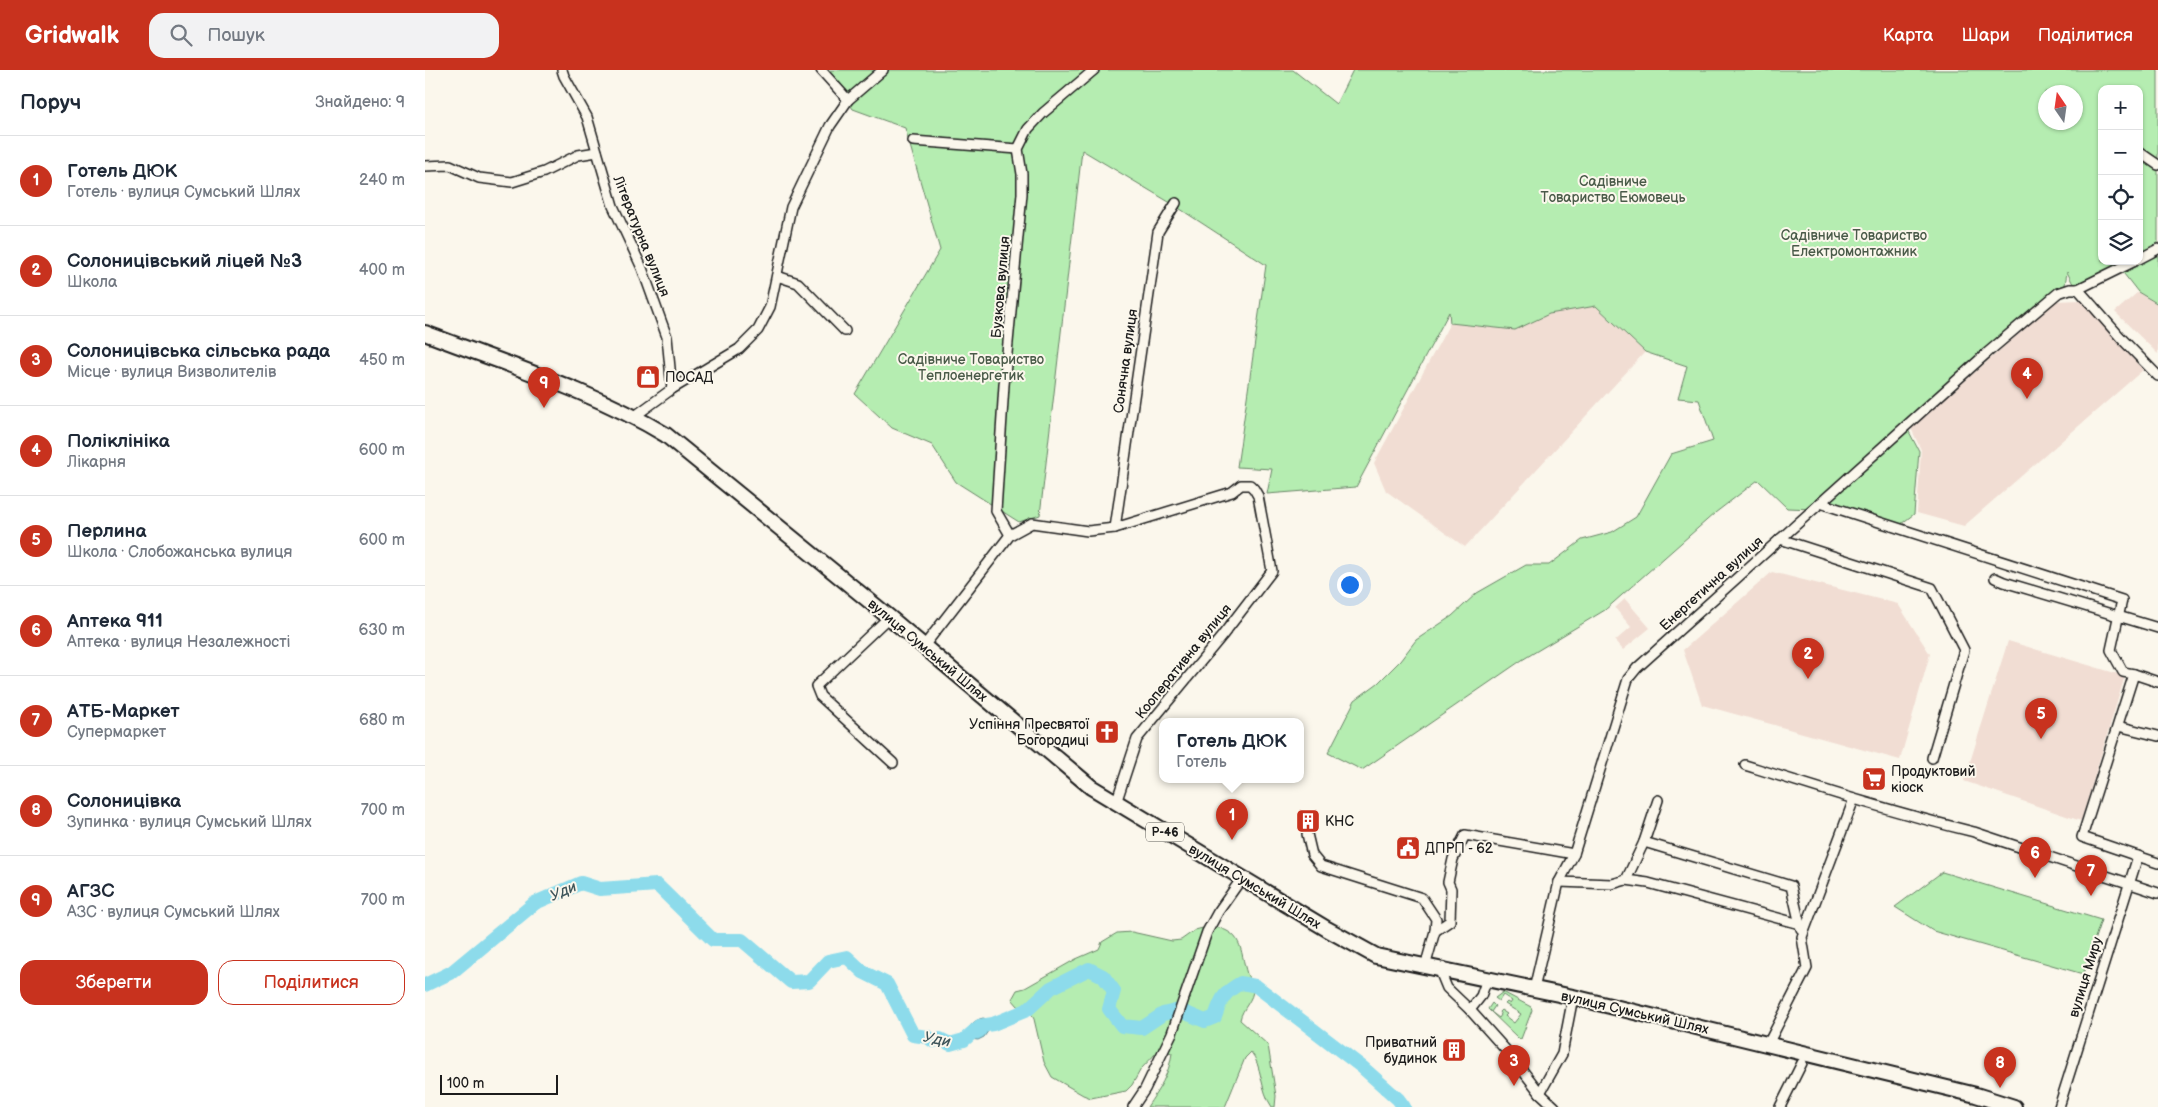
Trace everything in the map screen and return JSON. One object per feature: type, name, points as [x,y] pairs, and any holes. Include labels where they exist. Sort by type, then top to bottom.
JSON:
[{"type":"main road","name":"вулиця Сумський Шлях","points":[[425,333],[635,416],[667,435],[924,646],[1091,787],[1327,929],[1376,956],[1573,997],[1976,1094],[2014,1107]]},
{"type":"street","name":"Літературна вулиця","points":[[562,70],[587,117],[613,206],[641,268],[667,337],[672,389]]},
{"type":"street","points":[[821,70],[848,100]]},
{"type":"street","points":[[635,416],[672,389],[739,349],[758,330],[770,307],[791,207],[830,126],[848,100],[883,70]]},
{"type":"street","points":[[913,141],[1018,149],[1028,129],[1038,118],[1094,70]]},
{"type":"street","name":"Бузкова вулиця","points":[[1010,535],[996,511],[1004,385],[1021,194],[1022,174],[1018,149]]},
{"type":"street","points":[[425,166],[450,165],[479,178],[512,182],[544,172],[578,155],[597,152]]},
{"type":"street","points":[[2143,155],[2158,165]]},
{"type":"street","name":"Сонячна вулиця","points":[[1115,528],[1158,232],[1176,203]]},
{"type":"street","points":[[2143,257],[2158,249]]},
{"type":"street","name":"Енергетична вулиця","points":[[1534,989],[1559,882],[1574,854],[1629,679],[1637,668],[1980,360],[2058,293],[2077,289],[2127,265]]},
{"type":"street","points":[[777,276],[798,283],[845,331]]},
{"type":"street","points":[[2077,289],[2158,376]]},
{"type":"street","name":"Кооперативна вулиця","points":[[1115,528],[1232,492],[1241,485],[1250,484],[1258,496],[1272,571],[1222,636],[1137,739],[1116,803]]},
{"type":"street","points":[[1820,503],[2122,600],[2111,650],[2123,672],[2158,682]]},
{"type":"street","points":[[924,646],[1010,535],[1032,523],[1088,531],[1115,528]]},
{"type":"street","points":[[1780,539],[1932,588],[1963,650],[1932,758]]},
{"type":"street","points":[[1995,578],[2158,628]]},
{"type":"street","points":[[889,617],[816,686],[820,696],[893,763]]},
{"type":"street","points":[[2134,674],[2082,837],[2158,863]]},
{"type":"street","points":[[2118,726],[2158,736]]},
{"type":"street","points":[[1745,765],[1854,799],[1973,832],[2158,893]]},
{"type":"street","points":[[1802,937],[1854,799]]},
{"type":"street","points":[[1626,880],[1644,842],[1659,800]]},
{"type":"street","points":[[1307,834],[1312,855],[1321,866],[1422,898],[1436,919],[1435,931],[1425,967]]},
{"type":"street","points":[[1435,931],[1450,921],[1451,889],[1449,882],[1453,859],[1465,835],[1574,854]]},
{"type":"street","points":[[1644,842],[1791,886],[1807,968],[1768,1044]]},
{"type":"street","name":"вулиця Миру","points":[[2059,1107],[2138,856]]},
{"type":"street","points":[[1133,1107],[1145,1089],[1172,1033],[1211,923],[1243,878]]},
{"type":"street","points":[[1559,882],[1612,884],[1626,880],[1648,883],[1799,924]]},
{"type":"street","points":[[1440,970],[1447,988],[1470,1010],[1513,1058],[1540,1093],[1555,1107]]},
{"type":"street","points":[[1470,1010],[1481,996],[1487,979]]},
{"type":"street","points":[[1540,1093],[1562,1054],[1573,997]]},
{"type":"street","points":[[1780,1107],[1802,1063]]},
{"type":"shaded area","points":[[2138,292],[2158,304],[2158,354],[2115,312]]},
{"type":"shaded area","points":[[2081,300],[2143,370],[1964,526],[1917,513],[1921,450],[1911,428],[2056,301]]},
{"type":"shaded area","points":[[1596,306],[1645,352],[1465,547],[1386,491],[1374,463],[1450,323],[1515,330],[1549,314]]},
{"type":"shaded area","points":[[1772,572],[1898,604],[1930,654],[1900,760],[1702,705],[1683,650]]},
{"type":"shaded area","points":[[1625,599],[1650,628],[1623,650],[1615,641],[1631,627],[1615,608]]},
{"type":"shaded area","points":[[2008,641],[2125,676],[2081,821],[1964,781]]},
{"type":"green space","points":[[827,70],[1293,70],[1336,104],[1353,70],[2158,70],[2158,304],[2138,292],[2117,265],[2116,271],[2074,286],[2067,272],[2065,285],[1904,422],[1919,451],[1914,514],[1901,524],[1843,510],[1787,508],[1758,480],[1715,513],[1605,610],[1522,660],[1362,770],[1328,753],[1355,700],[1378,683],[1400,661],[1416,640],[1452,616],[1477,593],[1526,565],[1549,565],[1582,540],[1612,532],[1636,517],[1671,454],[1713,441],[1699,400],[1678,398],[1687,366],[1645,352],[1596,306],[1549,314],[1515,330],[1450,323],[1449,312],[1356,487],[1267,494],[1272,469],[1237,467],[1266,265],[1174,205],[1082,150],[1040,515],[1019,522],[956,482],[932,445],[892,428],[855,394],[940,250],[905,128],[853,109]]},
{"type":"green space","points":[[1942,872],[2101,920],[2083,974],[1933,931],[1895,907]]},
{"type":"green space","points":[[1211,926],[1229,932],[1235,937],[1241,949],[1253,992],[1240,1020],[1268,1045],[1276,1096],[1275,1107],[1272,1107],[1268,1100],[1255,1057],[1251,1052],[1245,1058],[1225,1107],[1147,1107],[1163,1082],[1171,1061],[1172,1053],[1159,1050],[1141,1069],[1132,1085],[1126,1091],[1091,1098],[1052,1077],[1044,1062],[1034,1019],[1030,1012],[1018,1006],[1012,999],[1017,990],[1025,988],[1076,959],[1099,949],[1102,942],[1117,933],[1132,932],[1172,941],[1181,940],[1195,930]]},
{"type":"green space","points":[[1503,992],[1531,1007],[1532,1010],[1521,1039],[1491,1012],[1499,1018],[1501,1010],[1514,1023],[1521,1014],[1505,1004],[1507,1002],[1510,1004],[1512,1001],[1503,995],[1499,1001],[1495,998]]},
{"type":"green space","points":[[1492,1003],[1495,1006],[1491,1012],[1488,1009]]},
{"type":"water","points":[[983,1018],[991,1020],[993,1024],[984,1037],[978,1040],[970,1039],[966,1033],[969,1028]]},
{"type":"waterway","name":"Уди","points":[[425,985],[452,972],[535,903],[581,883],[600,889],[657,885],[713,940],[742,940],[791,982],[809,981],[828,961],[847,957],[863,972],[887,984],[913,1035],[928,1037],[933,1041],[940,1039],[950,1044],[964,1040],[980,1026],[993,1024],[1027,1010],[1051,988],[1089,969],[1103,976],[1114,991],[1109,1009],[1122,1026],[1142,1028],[1163,1014],[1179,1010],[1205,1021],[1215,1017],[1224,997],[1235,986],[1241,983],[1256,986],[1362,1067],[1398,1099],[1404,1107]]},
{"type":"place","name":"ПОСАД","points":[[648,377]]},
{"type":"place","name":"Поліклініка","points":[[2027,399]]},
{"type":"place","name":"АГЗС","points":[[544,408]]},
{"type":"place","name":"Солоницівський ліцей №3","points":[[1808,679]]},
{"type":"place","name":"Успіння Пресвятої Богородиці","points":[[1107,732]]},
{"type":"place","name":"Перлина","points":[[2041,739]]},
{"type":"place","name":"Продуктовий кіоск","points":[[1874,779]]},
{"type":"place","name":"КНС","points":[[1308,821]]},
{"type":"place","name":"Готель ДЮК","points":[[1232,840]]},
{"type":"place","name":"ДПРП - 62","points":[[1408,848]]},
{"type":"place","name":"Аптека 911","points":[[2035,878]]},
{"type":"place","name":"АТБ-Маркет","points":[[2091,896]]},
{"type":"place","name":"Приватний будинок","points":[[1454,1050]]},
{"type":"place","name":"Солоницівська сільська рада","points":[[1514,1086]]},
{"type":"place","name":"Солоницівка","points":[[2000,1088]]},
{"type":"park label","name":"Садівниче Товариство Еюмовець","points":[[1613,190]]},
{"type":"park label","name":"Садівниче Товариство Електромонтажник","points":[[1854,244]]},
{"type":"park label","name":"Садівниче Товариство Теплоенергетик","points":[[971,368]]}]
